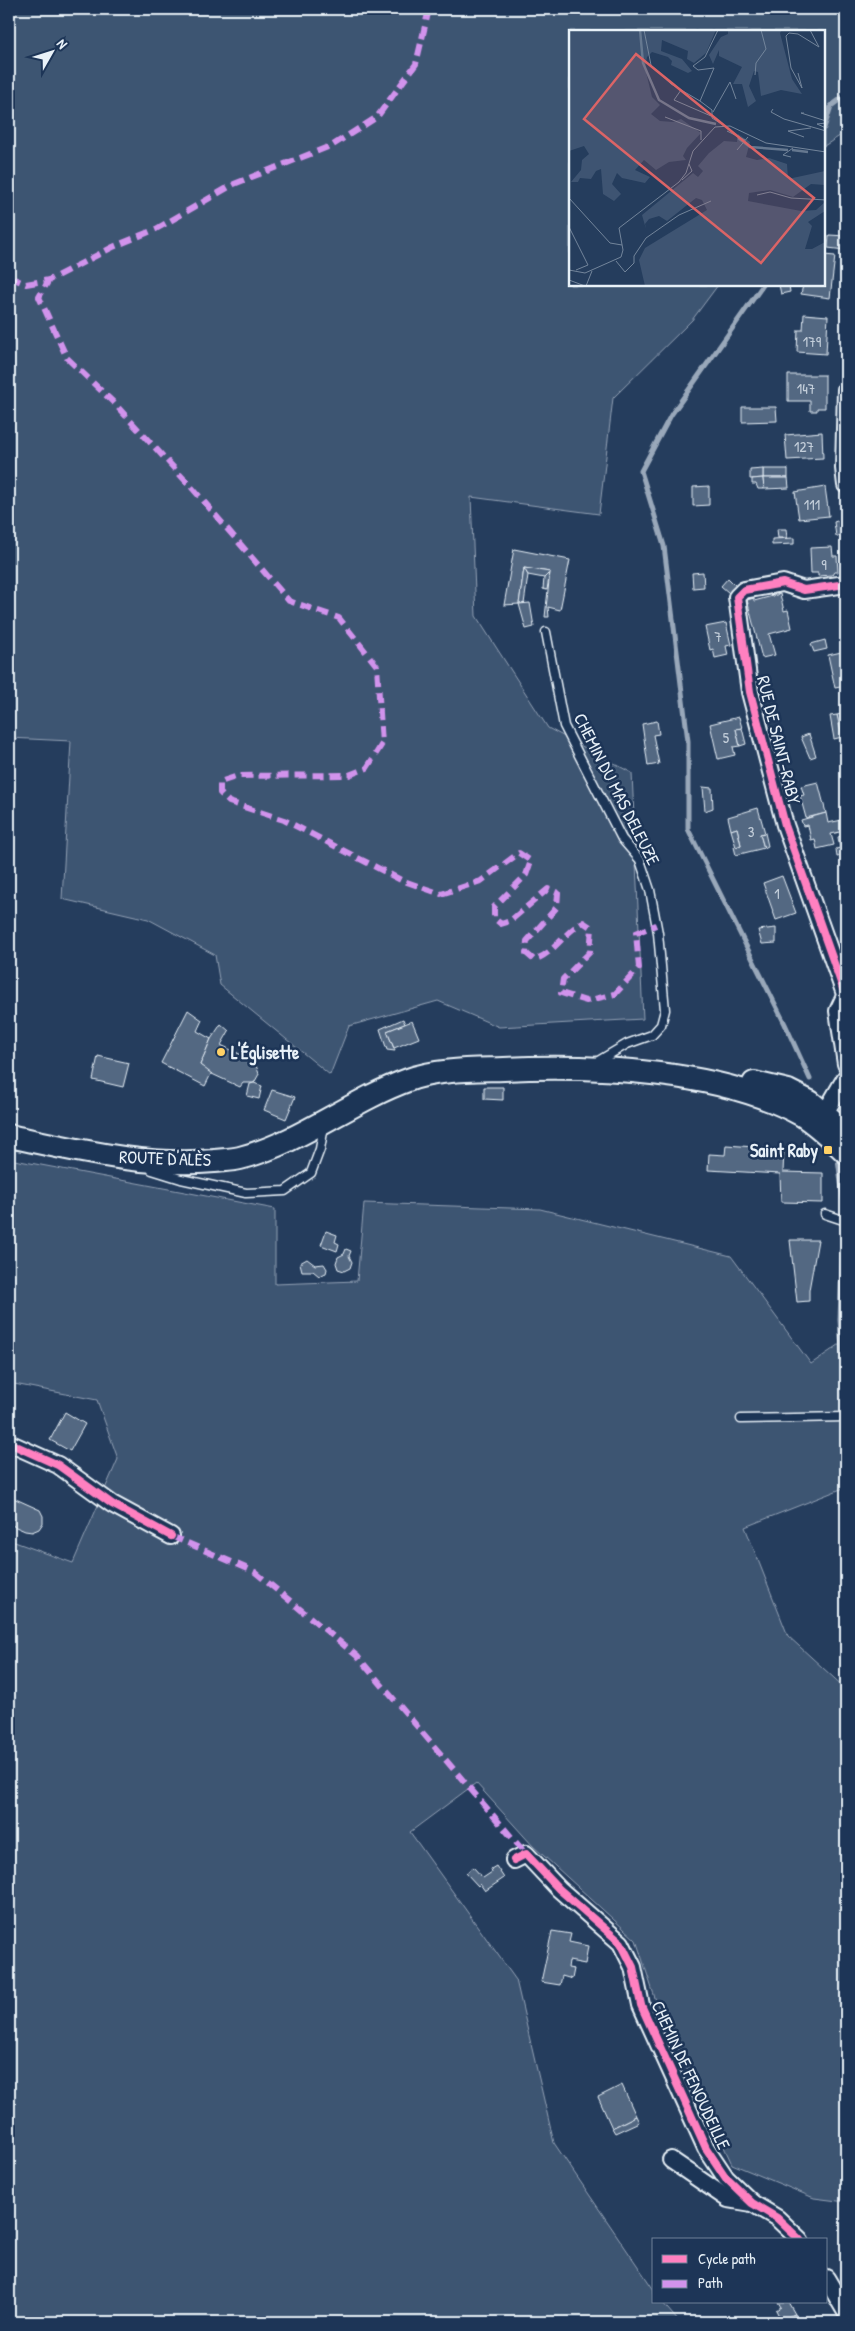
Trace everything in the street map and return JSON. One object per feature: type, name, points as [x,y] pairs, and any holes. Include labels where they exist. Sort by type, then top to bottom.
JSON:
[{"type":"main road","name":"ROUTE D'ALÈS","points":[[9,1136],[117,1158],[189,1163],[239,1159],[276,1146],[369,1096],[410,1079],[451,1071],[589,1067],[686,1078]]},
{"type":"main road","points":[[686,1078],[709,1076],[788,1091],[825,1113],[846,1132]]},
{"type":"main road","points":[[686,1078],[733,1088],[768,1100],[803,1116],[846,1152]]},
{"type":"street","points":[[846,389],[844,468],[846,485]]},
{"type":"street","name":"RUE DE SAINT-RABY","points":[[846,584],[804,590],[783,583],[744,590],[737,597],[750,692],[785,825],[846,994]]},
{"type":"street","points":[[846,994],[838,1012],[846,1064]]},
{"type":"street","points":[[825,1113],[846,1076]]},
{"type":"street","points":[[9,1443],[58,1465],[112,1504],[171,1536]]},
{"type":"street","name":"CHEMIN DE FENOUDEILLE","points":[[514,1860],[526,1854],[559,1889],[621,1943],[633,1967],[641,2005],[706,2148],[726,2178],[752,2203],[777,2218],[798,2238]]},
{"type":"street","points":[[671,2160],[728,2199],[752,2203]]},
{"type":"street","points":[[828,2281],[846,2312]]},
{"type":"lane","name":"CHEMIN DU MAS DELEUZE","points":[[546,632],[564,726],[622,839],[640,860],[650,890],[658,933],[665,1010],[661,1025],[652,1035],[627,1044],[589,1067]]},
{"type":"lane","points":[[117,1158],[181,1180],[246,1193],[285,1191],[311,1173],[320,1149],[320,1123]]},
{"type":"lane","points":[[825,1214],[846,1222]]},
{"type":"lane","points":[[741,1419],[846,1417]]},
{"type":"shaded area","points":[[9,9],[846,9],[846,132],[825,145],[825,30],[569,30],[569,286],[717,286],[692,320],[613,398],[599,514],[471,497],[476,616],[548,728],[632,773],[643,1019],[499,1027],[438,1001],[349,1026],[330,1075],[220,985],[215,955],[148,919],[62,899],[71,741],[9,738]]},
{"type":"shaded area","points":[[9,1159],[275,1209],[275,1284],[357,1281],[364,1203],[540,1209],[731,1256],[811,1364],[846,1340],[846,1487],[745,1527],[788,1636],[846,1689],[846,2002],[844,2005],[846,2008],[846,2202],[814,2198],[732,2164],[657,2004],[636,1940],[533,1846],[476,1783],[410,1832],[516,1980],[554,2143],[652,2287],[652,2304],[664,2304],[679,2322],[9,2322],[9,1540],[73,1563],[118,1459],[97,1400],[9,1383]]},
{"type":"building","points":[[829,235],[846,236],[845,250],[828,248]]},
{"type":"building","points":[[825,255],[835,256],[830,298],[801,294],[803,286],[825,286]]},
{"type":"building","points":[[779,286],[789,286],[790,292],[781,294]]},
{"type":"building","points":[[804,314],[828,316],[826,354],[797,352],[798,330],[803,330]]},
{"type":"building","points":[[788,375],[825,375],[825,408],[817,408],[817,411],[810,411],[810,401],[788,401]]},
{"type":"building","points":[[742,407],[776,407],[777,421],[742,422]]},
{"type":"building","points":[[822,432],[823,458],[787,460],[785,435]]},
{"type":"building","points":[[763,469],[788,469],[788,478],[763,478]]},
{"type":"building","points":[[763,469],[763,478],[750,479],[750,470]]},
{"type":"building","points":[[763,478],[764,489],[758,489],[756,484],[752,484],[752,479]]},
{"type":"building","points":[[763,478],[788,478],[789,488],[764,489]]},
{"type":"building","points":[[709,486],[709,505],[693,506],[693,487]]},
{"type":"building","points":[[825,487],[829,516],[799,519],[795,492]]},
{"type":"building","points":[[840,520],[842,536],[836,536],[834,522]]},
{"type":"building","points":[[777,529],[786,529],[787,538],[778,538]]},
{"type":"building","points":[[794,538],[794,544],[772,545],[772,539]]},
{"type":"building","points":[[832,547],[833,556],[837,556],[838,572],[834,572],[832,575],[818,576],[818,573],[811,573],[810,548]]},
{"type":"building","points":[[514,549],[570,560],[560,610],[548,607],[549,617],[545,617],[550,572],[524,568],[519,604],[504,605]]},
{"type":"building","points":[[524,568],[528,575],[524,604],[519,604]]},
{"type":"building","points":[[524,568],[550,572],[544,578],[528,575]]},
{"type":"building","points":[[550,572],[547,590],[543,589],[544,578]]},
{"type":"building","points":[[703,572],[704,587],[693,588],[692,573]]},
{"type":"building","points":[[728,578],[736,586],[729,593],[721,586]]},
{"type":"building","points":[[780,594],[784,611],[788,610],[792,628],[769,634],[775,655],[762,658],[747,600],[754,598],[754,601]]},
{"type":"building","points":[[530,603],[534,627],[526,629],[519,604]]},
{"type":"building","points":[[726,623],[731,645],[726,646],[728,655],[715,658],[713,649],[710,650],[705,627]]},
{"type":"building","points":[[825,640],[827,649],[814,652],[811,644]]},
{"type":"building","points":[[846,651],[846,686],[835,688],[828,655]]},
{"type":"building","points":[[846,713],[846,744],[843,744],[837,715]]},
{"type":"building","points":[[837,715],[842,737],[834,739],[830,716]]},
{"type":"building","points":[[739,717],[742,728],[736,729],[740,746],[733,747],[735,755],[718,759],[710,724]]},
{"type":"building","points":[[657,721],[659,734],[653,735],[659,764],[648,766],[642,724]]},
{"type":"building","points":[[742,728],[746,744],[740,746],[736,729]]},
{"type":"building","points":[[809,734],[816,756],[810,758],[801,737]]},
{"type":"building","points":[[818,782],[826,813],[806,818],[800,796],[804,795],[801,786]]},
{"type":"building","points":[[703,787],[712,788],[713,808],[705,811]]},
{"type":"building","points":[[758,808],[765,833],[760,834],[764,848],[736,855],[734,847],[741,845],[737,828],[731,830],[728,817]]},
{"type":"building","points":[[826,813],[828,823],[842,820],[844,831],[831,834],[834,845],[817,849],[815,839],[811,840],[808,825],[803,826],[801,820]]},
{"type":"building","points":[[737,828],[741,845],[736,847],[731,830]]},
{"type":"building","points":[[765,833],[768,846],[764,848],[760,834]]},
{"type":"building","points":[[844,835],[846,855],[837,857],[836,849],[840,848],[838,837]]},
{"type":"building","points":[[782,876],[796,913],[776,920],[763,883]]},
{"type":"building","points":[[776,928],[776,943],[762,944],[758,930]]},
{"type":"building","points":[[188,1010],[202,1020],[197,1031],[211,1039],[200,1065],[212,1072],[205,1086],[161,1063]]},
{"type":"building","points":[[403,1019],[405,1024],[387,1031],[395,1051],[387,1050],[380,1029]]},
{"type":"building","points":[[412,1021],[419,1038],[394,1048],[387,1031]]},
{"type":"building","name":"L'Églisette","points":[[221,1024],[229,1031],[221,1045],[252,1060],[259,1074],[254,1083],[243,1083],[240,1087],[212,1074],[200,1065],[211,1039]]},
{"type":"building","points":[[98,1056],[129,1063],[123,1087],[93,1080]]},
{"type":"building","points":[[254,1083],[262,1086],[259,1099],[247,1096],[250,1084]]},
{"type":"building","points":[[484,1087],[503,1087],[503,1100],[484,1099]]},
{"type":"building","points":[[272,1090],[295,1097],[286,1119],[264,1110]]},
{"type":"building","points":[[726,1145],[784,1149],[783,1172],[823,1173],[823,1203],[781,1202],[780,1174],[708,1170],[709,1154],[725,1155]]},
{"type":"building","points":[[326,1231],[337,1235],[335,1242],[339,1244],[337,1251],[321,1245]]},
{"type":"building","points":[[790,1240],[818,1240],[809,1290],[809,1301],[797,1302]]},
{"type":"building","points":[[346,1249],[351,1251],[349,1256],[352,1262],[350,1268],[344,1271],[338,1269],[336,1263],[338,1257],[344,1254]]},
{"type":"building","points":[[307,1259],[315,1265],[324,1264],[327,1269],[326,1273],[319,1276],[313,1271],[302,1271],[300,1263]]},
{"type":"building","points":[[65,1412],[85,1424],[70,1451],[50,1440]]},
{"type":"building","points":[[9,1496],[40,1510],[43,1516],[43,1523],[39,1529],[32,1532],[25,1531],[9,1524]]},
{"type":"building","points":[[496,1866],[504,1878],[485,1891],[480,1884],[478,1886],[466,1873],[473,1867],[483,1878],[492,1872],[491,1869]]},
{"type":"building","points":[[552,1931],[571,1934],[569,1942],[588,1946],[585,1964],[569,1961],[568,1968],[574,1969],[572,1979],[562,1976],[560,1985],[541,1982]]},
{"type":"building","points":[[622,2085],[636,2116],[612,2128],[598,2097]]},
{"type":"building","points":[[636,2116],[639,2122],[615,2133],[612,2128]]},
{"type":"building","points":[[779,2304],[789,2304],[795,2314],[781,2320],[776,2310],[781,2307]]},
{"type":"building","points":[[795,2314],[799,2322],[783,2322],[781,2320]]},
{"type":"waterway","points":[[825,125],[831,106],[846,95]]},
{"type":"waterway","points":[[762,286],[671,415],[641,471],[664,546],[688,741],[688,829],[785,1024],[810,1079]]},
{"type":"waterway","points":[[838,1159],[844,1205],[840,1320],[846,1407]]},
{"type":"marked path","points":[[429,9],[416,64],[377,117],[333,145],[234,184],[156,229],[113,247],[49,280],[39,297],[67,358],[113,402],[194,490],[289,601],[339,618],[377,666],[382,744],[367,768],[349,775],[238,776],[220,782],[220,793],[229,802],[284,820],[401,880],[441,894],[481,881],[519,853],[531,861],[526,875],[494,907],[494,918],[501,924],[510,921],[548,889],[558,893],[557,907],[527,941],[526,953],[534,960],[542,957],[583,922],[592,928],[590,952],[563,979],[561,993],[586,1001],[615,994],[639,968],[636,933],[656,925]]},
{"type":"marked path","points":[[9,277],[26,284],[49,280]]},
{"type":"marked path","points":[[171,1536],[255,1572],[357,1656],[526,1854]]},
{"type":"cycle path","points":[[845,994],[785,825],[750,692],[737,597],[744,590],[783,583],[804,590],[846,584]]},
{"type":"cycle path","points":[[9,1443],[58,1465],[112,1504],[171,1536]]},
{"type":"cycle path","points":[[514,1860],[526,1854],[559,1889],[621,1943],[633,1967],[641,2005],[706,2148],[726,2178],[752,2203],[777,2218],[798,2238]]},
{"type":"place","name":"L'Églisette","points":[[221,1052]]},
{"type":"place","name":"Saint Raby","points":[[828,1150]]}]
